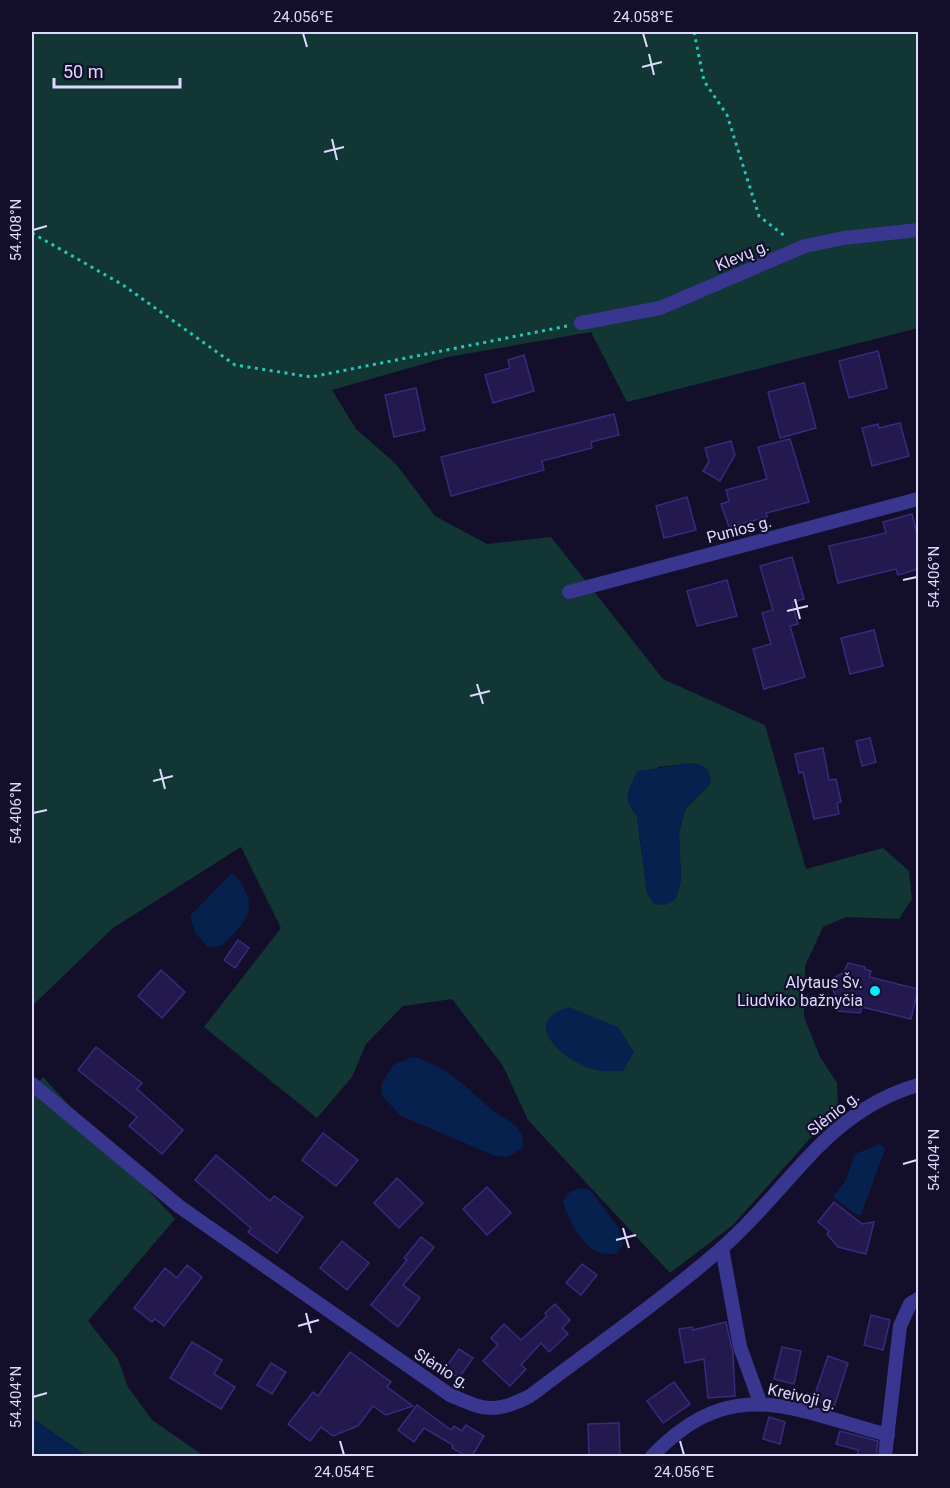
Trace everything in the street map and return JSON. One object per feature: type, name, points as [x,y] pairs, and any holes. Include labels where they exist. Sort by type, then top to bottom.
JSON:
[{"type":"street","name":"Klevų g.","points":[[581,323],[660,308],[805,246],[844,238],[918,230]]},
{"type":"street","name":"Punios g.","points":[[568,592],[918,499]]},
{"type":"street","name":"Slėnio g.","points":[[32,1084],[180,1207],[450,1395],[482,1408],[496,1410],[530,1396],[722,1248],[818,1145],[838,1127],[883,1097],[918,1085]]},
{"type":"street","points":[[722,1248],[740,1347],[760,1402]]},
{"type":"street","points":[[885,1456],[900,1326],[910,1304],[918,1299]]},
{"type":"street","name":"Kreivoji g.","points":[[652,1456],[694,1419],[739,1404],[760,1402],[888,1435]]},
{"type":"path","points":[[694,32],[704,81],[727,115],[759,216],[791,241],[805,246]]},
{"type":"path","points":[[32,233],[123,285],[235,365],[311,376],[581,323]]},
{"type":"green space","points":[[32,32],[918,32],[918,328],[627,402],[591,332],[448,357],[332,390],[356,429],[396,464],[435,516],[487,544],[551,537],[663,679],[765,725],[806,869],[883,848],[909,871],[912,899],[899,919],[846,917],[823,927],[805,966],[804,1017],[820,1057],[837,1083],[838,1107],[733,1225],[670,1273],[528,1120],[503,1066],[452,999],[403,1006],[366,1044],[352,1077],[317,1118],[204,1027],[281,928],[241,847],[113,928],[32,1006]],"holes":[[[693,763],[711,783],[685,810],[679,834],[681,881],[647,893],[637,817],[658,767]]]},
{"type":"green space","points":[[43,1077],[175,1219],[88,1321],[118,1359],[128,1387],[152,1420],[204,1456],[87,1456],[32,1418],[32,1089]]},
{"type":"water","points":[[693,763],[706,769],[711,783],[685,810],[679,834],[681,881],[676,899],[665,905],[654,904],[647,893],[637,817],[629,805],[627,794],[637,771]]},
{"type":"water","points":[[230,875],[235,875],[243,886],[249,905],[248,913],[239,928],[221,946],[208,947],[195,933],[190,916]]},
{"type":"water","points":[[569,1007],[618,1027],[634,1052],[623,1071],[598,1071],[583,1066],[551,1042],[546,1032],[547,1022],[554,1014]]},
{"type":"water","points":[[413,1057],[446,1071],[518,1128],[523,1140],[523,1148],[507,1157],[496,1156],[401,1116],[382,1096],[381,1085],[393,1065]]},
{"type":"water","points":[[880,1144],[885,1149],[861,1215],[857,1215],[833,1197],[846,1180],[855,1154]]},
{"type":"water","points":[[580,1188],[590,1190],[619,1228],[623,1244],[617,1253],[598,1252],[590,1247],[570,1220],[563,1201],[570,1192]]},
{"type":"water","points":[[32,1418],[87,1456],[32,1456]]},
{"type":"building","points":[[878,351],[887,388],[849,398],[839,361]]},
{"type":"building","points":[[524,355],[534,391],[493,403],[485,375],[510,368],[508,360]]},
{"type":"building","points":[[804,383],[816,428],[780,438],[768,392]]},
{"type":"building","points":[[416,388],[425,430],[394,437],[385,395]]},
{"type":"building","points":[[614,414],[619,435],[591,442],[592,448],[542,461],[544,470],[451,496],[441,457]]},
{"type":"building","points":[[900,423],[909,456],[872,466],[862,428],[878,424],[879,428]]},
{"type":"building","points":[[790,439],[809,502],[766,513],[767,517],[729,527],[721,504],[729,501],[726,490],[767,479],[758,447]]},
{"type":"building","points":[[731,441],[735,455],[720,481],[703,471],[709,462],[705,448]]},
{"type":"building","points":[[687,497],[696,530],[664,538],[656,506]]},
{"type":"building","points":[[912,514],[918,537],[918,569],[898,575],[896,569],[838,583],[829,546],[886,533],[883,522]]},
{"type":"building","points":[[792,557],[804,599],[792,602],[798,624],[790,626],[805,677],[764,689],[753,649],[771,644],[762,613],[773,610],[760,566]]},
{"type":"building","points":[[727,580],[737,616],[697,626],[687,591]]},
{"type":"building","points":[[874,630],[883,666],[850,674],[841,638]]},
{"type":"building","points":[[870,738],[876,762],[862,766],[856,741]]},
{"type":"building","points":[[823,748],[829,780],[836,779],[841,802],[837,803],[839,814],[814,819],[803,772],[799,773],[795,754]]},
{"type":"building","points":[[238,940],[249,948],[235,968],[224,960]]},
{"type":"building","name":"Alytaus Šv. Liudviko bažnyčia","points":[[848,963],[865,967],[864,969],[871,971],[869,977],[918,989],[911,1019],[862,1007],[860,1013],[838,1011],[837,999],[831,985],[834,978],[844,972]]},
{"type":"building","points":[[161,970],[185,992],[162,1018],[138,996]]},
{"type":"building","points":[[96,1047],[142,1083],[137,1089],[183,1130],[162,1154],[129,1126],[137,1117],[78,1070]]},
{"type":"building","points":[[323,1133],[358,1160],[336,1186],[302,1160]]},
{"type":"building","points":[[216,1155],[270,1201],[274,1196],[303,1217],[277,1253],[248,1232],[251,1228],[195,1180]]},
{"type":"building","points":[[397,1178],[423,1203],[399,1228],[374,1203]]},
{"type":"building","points":[[487,1187],[511,1213],[487,1235],[463,1209]]},
{"type":"building","points":[[834,1202],[862,1224],[874,1222],[866,1254],[838,1247],[827,1234],[829,1231],[818,1222]]},
{"type":"building","points":[[421,1237],[434,1247],[403,1285],[420,1298],[398,1327],[371,1305],[407,1260],[404,1258]]},
{"type":"building","points":[[342,1241],[369,1263],[347,1290],[320,1268]]},
{"type":"building","points":[[582,1264],[597,1275],[581,1295],[566,1283]]},
{"type":"building","points":[[187,1265],[202,1277],[164,1326],[155,1319],[152,1322],[134,1308],[165,1268],[177,1278]]},
{"type":"building","points":[[555,1304],[570,1320],[562,1328],[568,1334],[549,1352],[541,1343],[521,1365],[526,1369],[510,1386],[483,1361],[498,1345],[491,1338],[504,1324],[521,1340],[547,1316],[545,1313]]},
{"type":"building","points":[[871,1315],[890,1320],[883,1350],[864,1345]]},
{"type":"building","points":[[726,1322],[733,1353],[735,1396],[708,1398],[704,1359],[685,1363],[679,1329],[692,1327],[693,1330]]},
{"type":"building","points":[[192,1342],[222,1360],[214,1374],[235,1387],[221,1409],[170,1378]]},
{"type":"building","points":[[782,1347],[801,1351],[794,1384],[774,1379]]},
{"type":"building","points":[[459,1349],[473,1358],[459,1378],[445,1368]]},
{"type":"building","points":[[350,1352],[391,1382],[387,1387],[413,1406],[386,1415],[373,1406],[358,1426],[333,1436],[321,1427],[310,1441],[288,1424],[313,1392],[318,1396]]},
{"type":"building","points":[[828,1356],[848,1363],[834,1407],[813,1400]]},
{"type":"building","points":[[271,1363],[286,1372],[272,1394],[257,1385]]},
{"type":"building","points":[[674,1382],[690,1404],[663,1423],[647,1401]]},
{"type":"building","points":[[417,1405],[451,1430],[454,1426],[462,1431],[466,1425],[484,1436],[472,1456],[466,1456],[452,1448],[453,1445],[424,1428],[414,1442],[398,1430]]},
{"type":"building","points":[[769,1417],[785,1422],[780,1444],[763,1439]]},
{"type":"building","points":[[619,1423],[620,1456],[589,1456],[588,1424]]},
{"type":"building","points":[[840,1431],[878,1441],[876,1456],[857,1456],[858,1450],[836,1444]]},
{"type":"place","name":"Alytaus Šv. Liudviko bažnyčia","points":[[875,991]]}]
